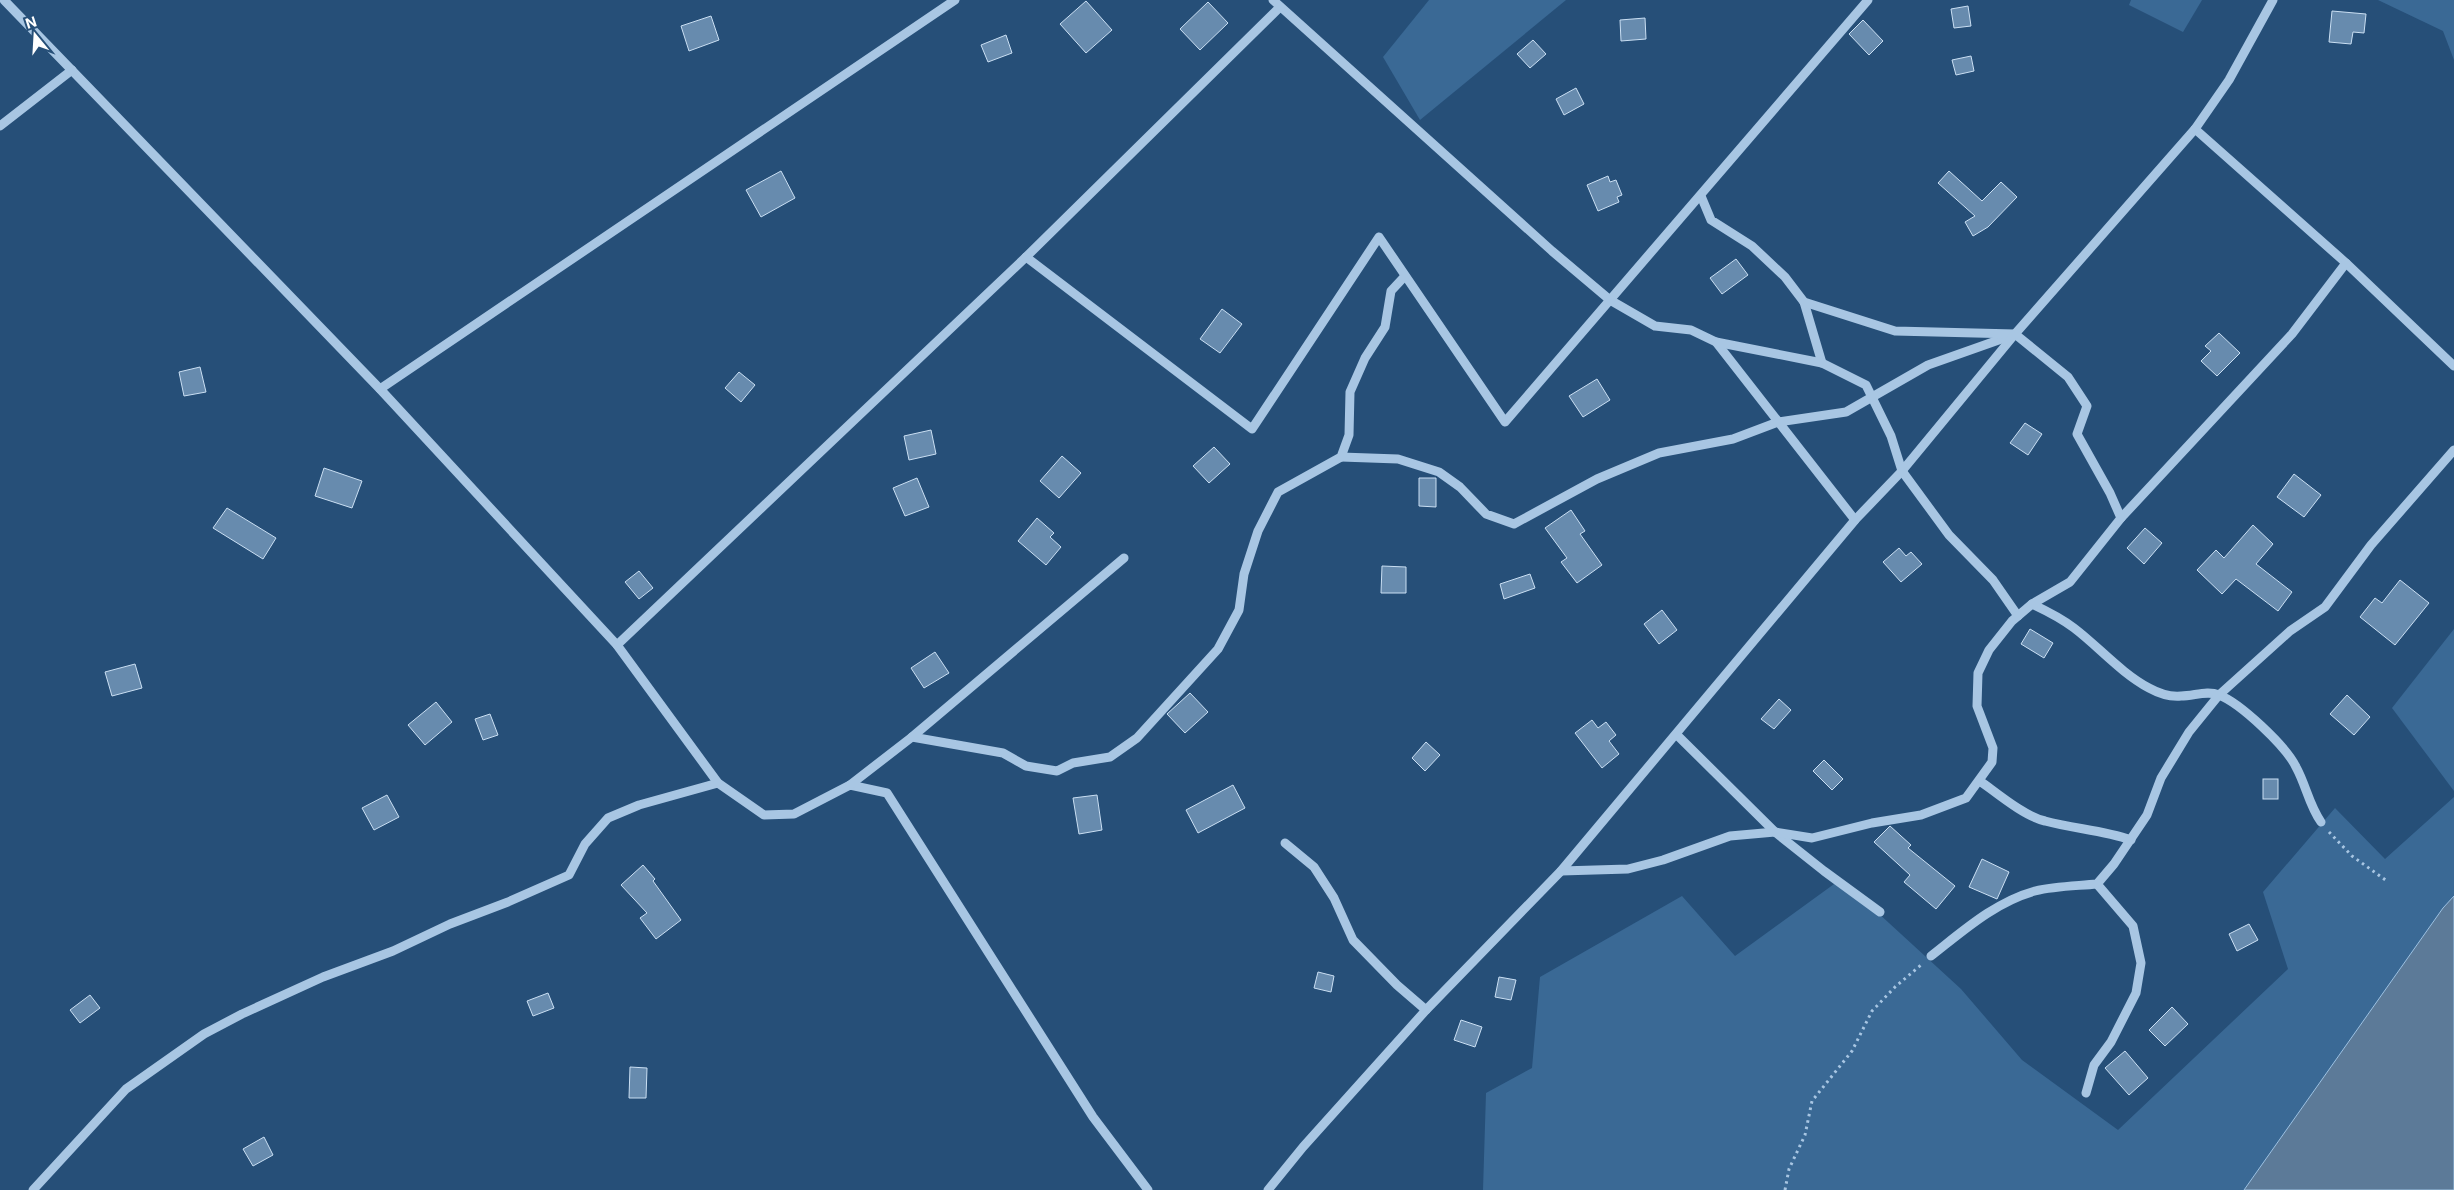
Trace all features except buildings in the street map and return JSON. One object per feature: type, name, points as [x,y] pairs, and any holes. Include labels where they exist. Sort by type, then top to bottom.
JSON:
[{"type":"street","points":[[4,0],[380,389],[617,645],[718,783],[764,815],[794,814],[850,785],[912,737],[1124,558]]},
{"type":"street","points":[[380,389],[955,0]]},
{"type":"street","points":[[1273,0],[1552,251],[1610,300],[1655,326],[1691,330],[1716,342],[1822,363],[1866,385],[1891,436],[1902,471],[1949,535],[1993,580],[2018,616]]},
{"type":"street","points":[[1026,257],[1252,429],[1379,237],[1505,422],[1868,0]]},
{"type":"street","points":[[1268,1190],[1303,1147],[1426,1010],[1561,871],[1677,735],[1855,520],[1902,471],[2015,334],[2195,129],[2229,80],[2274,0]]},
{"type":"street","points":[[617,645],[1026,257],[1280,7]]},
{"type":"street","points":[[0,126],[72,70]]},
{"type":"street","points":[[2195,129],[2346,263],[2454,366]]},
{"type":"street","points":[[1701,196],[1711,220],[1752,246],[1785,277],[1804,302],[1822,363]]},
{"type":"street","points":[[1561,871],[1628,869],[1663,860],[1730,836],[1775,832],[1812,838],[1872,823],[1921,815],[1966,798],[1992,762],[1993,748],[1977,706],[1978,673],[1989,650],[2018,616],[2032,604],[2070,582],[2120,518],[2292,334],[2346,263]]},
{"type":"street","points":[[1342,457],[1349,435],[1350,392],[1365,358],[1385,327],[1391,291],[1405,276]]},
{"type":"street","points":[[1804,302],[1895,331],[2015,334],[2068,376],[2086,406],[2076,434],[2110,493],[2120,518]]},
{"type":"street","points":[[912,737],[1003,753],[1026,766],[1057,771],[1073,763],[1110,756],[1137,738],[1218,649],[1239,610],[1244,574],[1258,531],[1278,492],[1342,457],[1398,459],[1439,472],[1460,487],[1486,514],[1514,524],[1598,479],[1660,453],[1732,439],[1778,422],[1846,412],[1928,365],[2015,334]]},
{"type":"street","points":[[1716,342],[1855,520]]},
{"type":"street","points":[[1931,956],[1983,915],[2004,904],[2034,891],[2097,884],[2131,840],[2147,814],[2161,778],[2189,732],[2219,695],[2290,631],[2325,607],[2371,545],[2454,450]]},
{"type":"street","points":[[2032,604],[2055,615],[2075,629],[2148,687],[2164,694],[2181,696],[2204,692],[2219,695],[2249,716],[2278,742],[2296,766],[2305,792],[2321,822]]},
{"type":"street","points":[[1677,735],[1775,832],[1880,912]]},
{"type":"street","points":[[1980,781],[2014,805],[2044,821],[2088,828],[2131,840]]},
{"type":"street","points":[[33,1190],[126,1089],[204,1034],[242,1014],[324,978],[393,951],[450,924],[508,902],[569,875],[585,844],[608,818],[639,805],[718,783]]},
{"type":"street","points":[[850,785],[887,793],[1093,1117],[1148,1190]]},
{"type":"street","points":[[1285,843],[1314,867],[1334,898],[1354,940],[1397,985],[1426,1010]]},
{"type":"street","points":[[2086,1093],[2094,1065],[2111,1042],[2136,993],[2141,963],[2133,926],[2097,884]]},
{"type":"path","points":[[2321,822],[2352,856],[2387,881]]},
{"type":"path","points":[[1785,1190],[1789,1169],[1805,1135],[1812,1101],[1852,1051],[1872,1012],[1895,987],[1931,956]]},
{"type":"shaded area","points":[[1429,0],[1566,0],[1420,120],[1383,57]]},
{"type":"shaded area","points":[[2131,0],[2202,0],[2183,32],[2129,5]]},
{"type":"shaded area","points":[[2378,0],[2454,0],[2454,60],[2443,31]]},
{"type":"shaded area","points":[[2454,629],[2454,791],[2392,708]]},
{"type":"shaded area","points":[[2454,797],[2454,896],[2443,908],[2244,1190],[1483,1190],[1486,1093],[1532,1068],[1540,977],[1682,896],[1735,956],[1841,879],[1961,989],[2022,1060],[2118,1130],[2288,969],[2263,892],[2335,808],[2385,859]]},
{"type":"shaded area","points":[[2454,896],[2454,1190],[2244,1190],[2443,908]]}]
